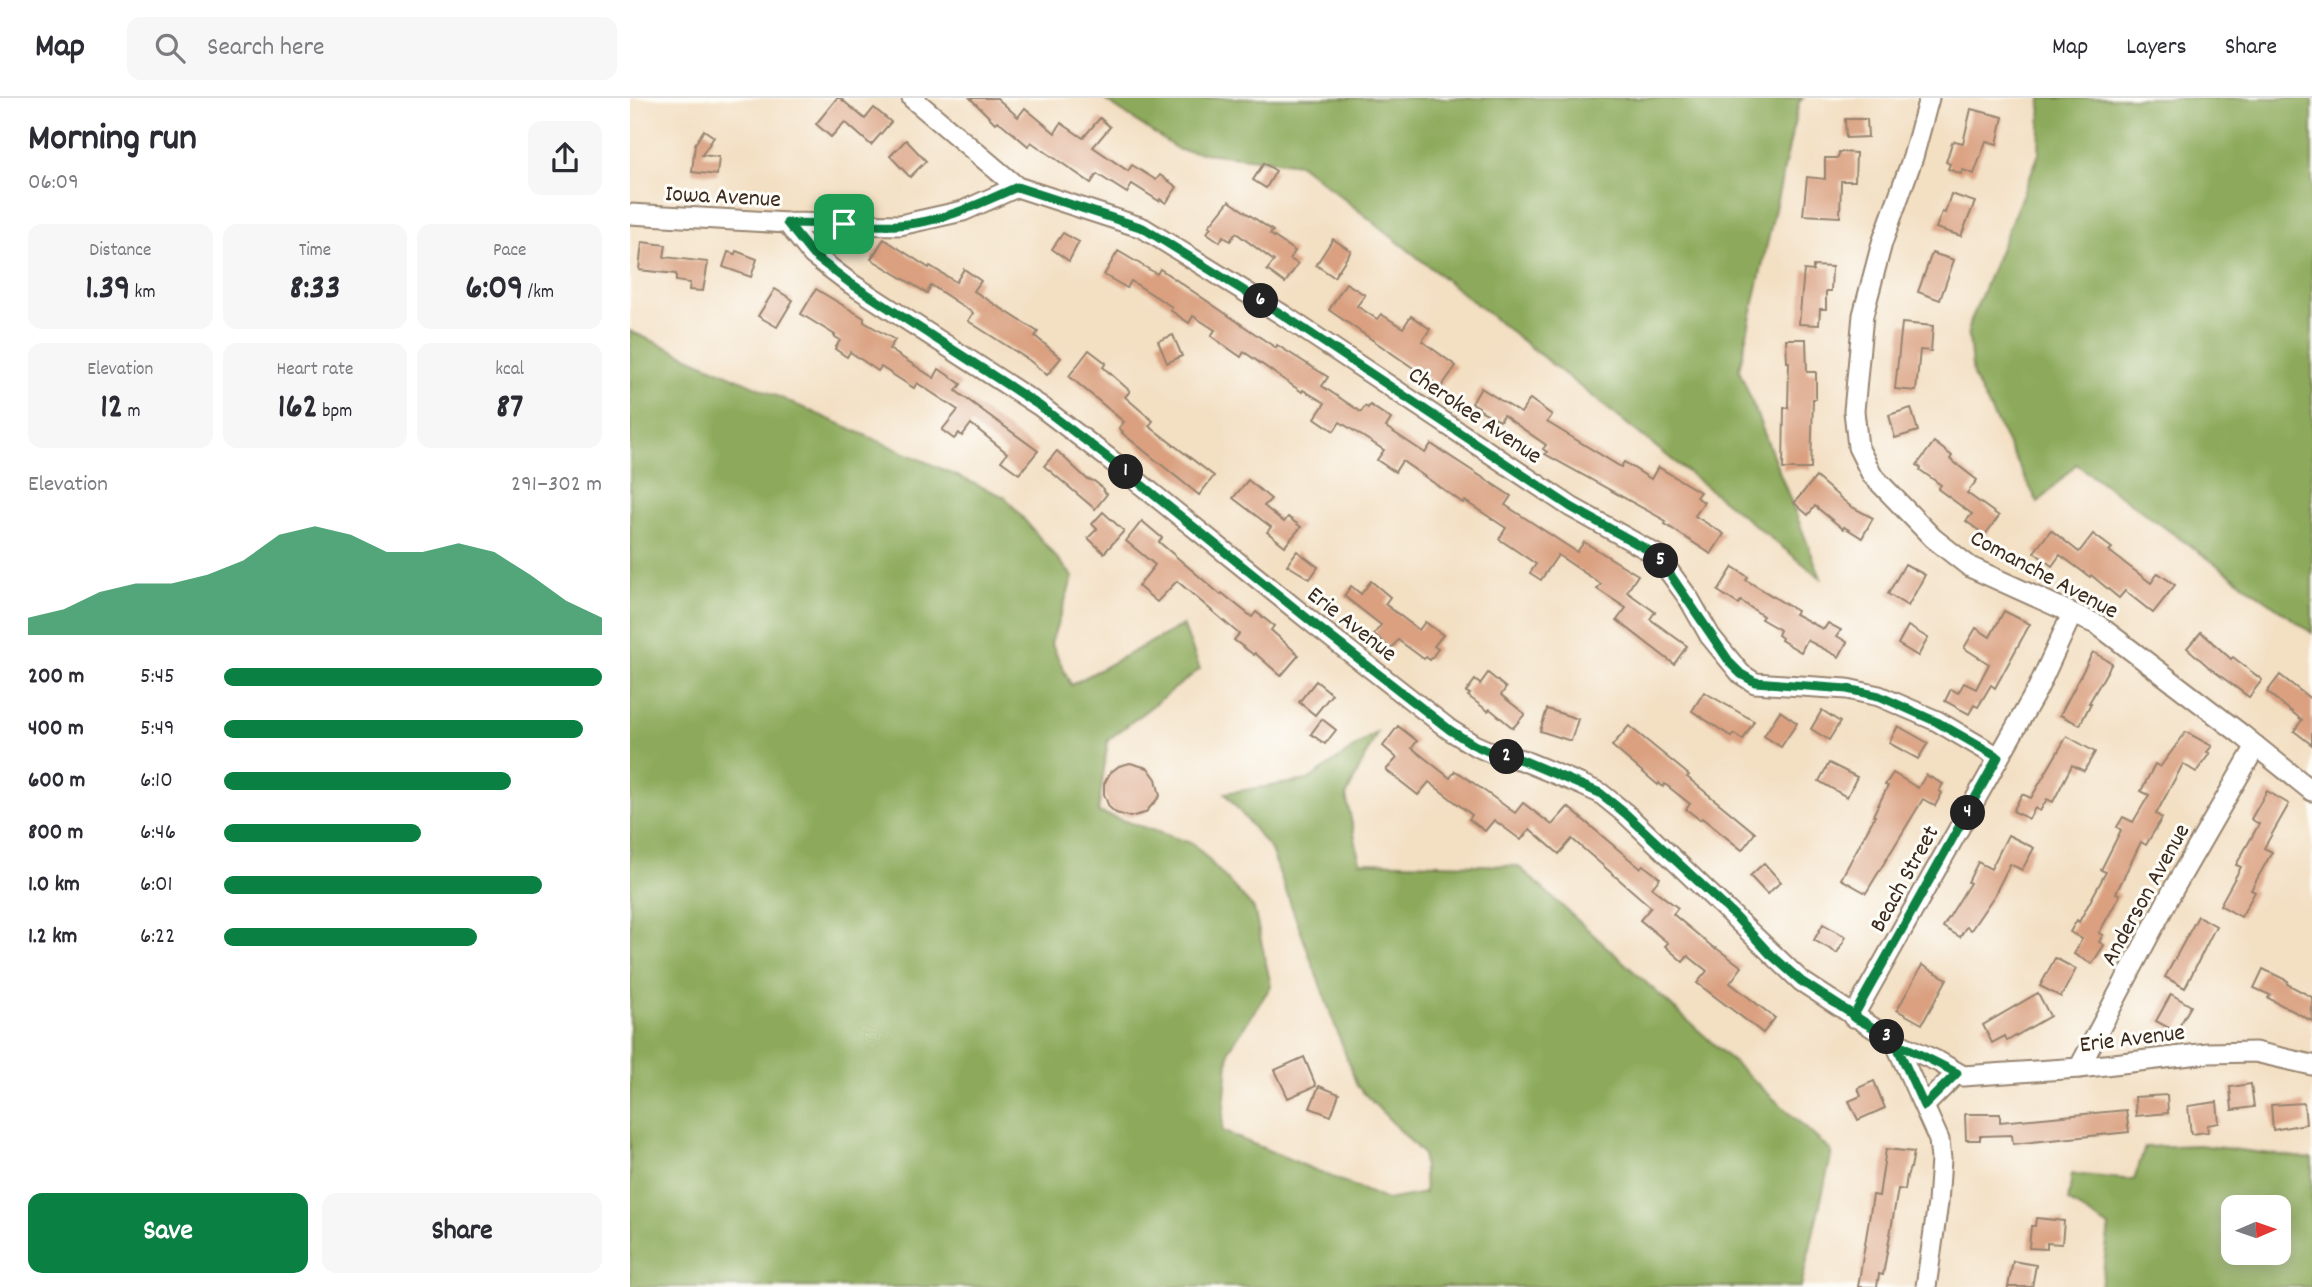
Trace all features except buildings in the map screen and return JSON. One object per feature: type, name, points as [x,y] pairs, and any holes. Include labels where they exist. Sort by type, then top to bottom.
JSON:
[{"type":"street","name":"Cherokee Avenue","points":[[912,98],[1017,187],[1143,228],[1305,330],[1571,507],[1657,555],[1689,599],[1710,636],[1731,664],[1748,678],[1755,682],[1847,689],[1879,696],[1937,722],[1998,757]]},
{"type":"street","name":"Comanche Avenue","points":[[1929,98],[1913,157],[1882,243],[1863,315],[1854,411],[1858,447],[1872,475],[1933,538],[1970,567],[2098,625],[2312,791]]},
{"type":"street","name":"Iowa Avenue","points":[[630,214],[787,223],[901,225],[963,211],[1017,187]]},
{"type":"street","name":"Erie Avenue","points":[[787,223],[813,255],[850,283],[1040,406],[1450,730],[1492,753],[1522,760],[1600,793],[1626,814],[1801,981],[1895,1042],[1964,1076],[2079,1068],[2208,1053],[2255,1052],[2312,1065]]},
{"type":"street","name":"Beach Street","points":[[1853,1017],[2038,688],[2072,614]]},
{"type":"street","name":"Anderson Avenue","points":[[2079,1068],[2174,888],[2256,746]]},
{"type":"street","points":[[1895,1042],[1939,1140],[1941,1159],[1938,1203],[1926,1287]]},
{"type":"street","points":[[1924,1106],[1957,1073]]},
{"type":"green space","points":[[1102,98],[1803,98],[1799,102],[1739,369],[1821,578],[1300,164],[1179,150]]},
{"type":"green space","points":[[2041,98],[2312,98],[2312,633],[2076,464],[2038,503],[1973,376],[1968,328],[2039,154]]},
{"type":"green space","points":[[630,331],[1005,497],[1073,577],[1051,643],[1071,685],[1183,625],[1200,669],[1108,740],[1098,812],[1194,844],[1254,909],[1271,986],[1229,1050],[1222,1131],[1387,1200],[1425,1193],[1423,1154],[1357,1086],[1271,850],[1225,793],[1308,780],[1378,731],[1346,796],[1360,862],[1518,866],[1832,1152],[1801,1287],[630,1287]]},
{"type":"green space","points":[[2199,1145],[2312,1159],[2312,1287],[2101,1287],[2109,1227],[2068,1201],[2072,1174],[2134,1180],[2145,1147]]},
{"type":"route","points":[[844,224],[787,223],[813,255],[850,283],[1040,406],[1450,730],[1492,753],[1522,760],[1600,793],[1626,814],[1801,981],[1853,1017],[1895,1042],[1924,1106],[1957,1073],[1853,1017],[1998,757],[1937,722],[1879,696],[1847,689],[1755,682],[1741,674],[1710,636],[1689,599],[1657,555],[1571,507],[1283,315],[1143,228],[1017,187],[963,211],[932,219],[901,225],[844,224]]}]
